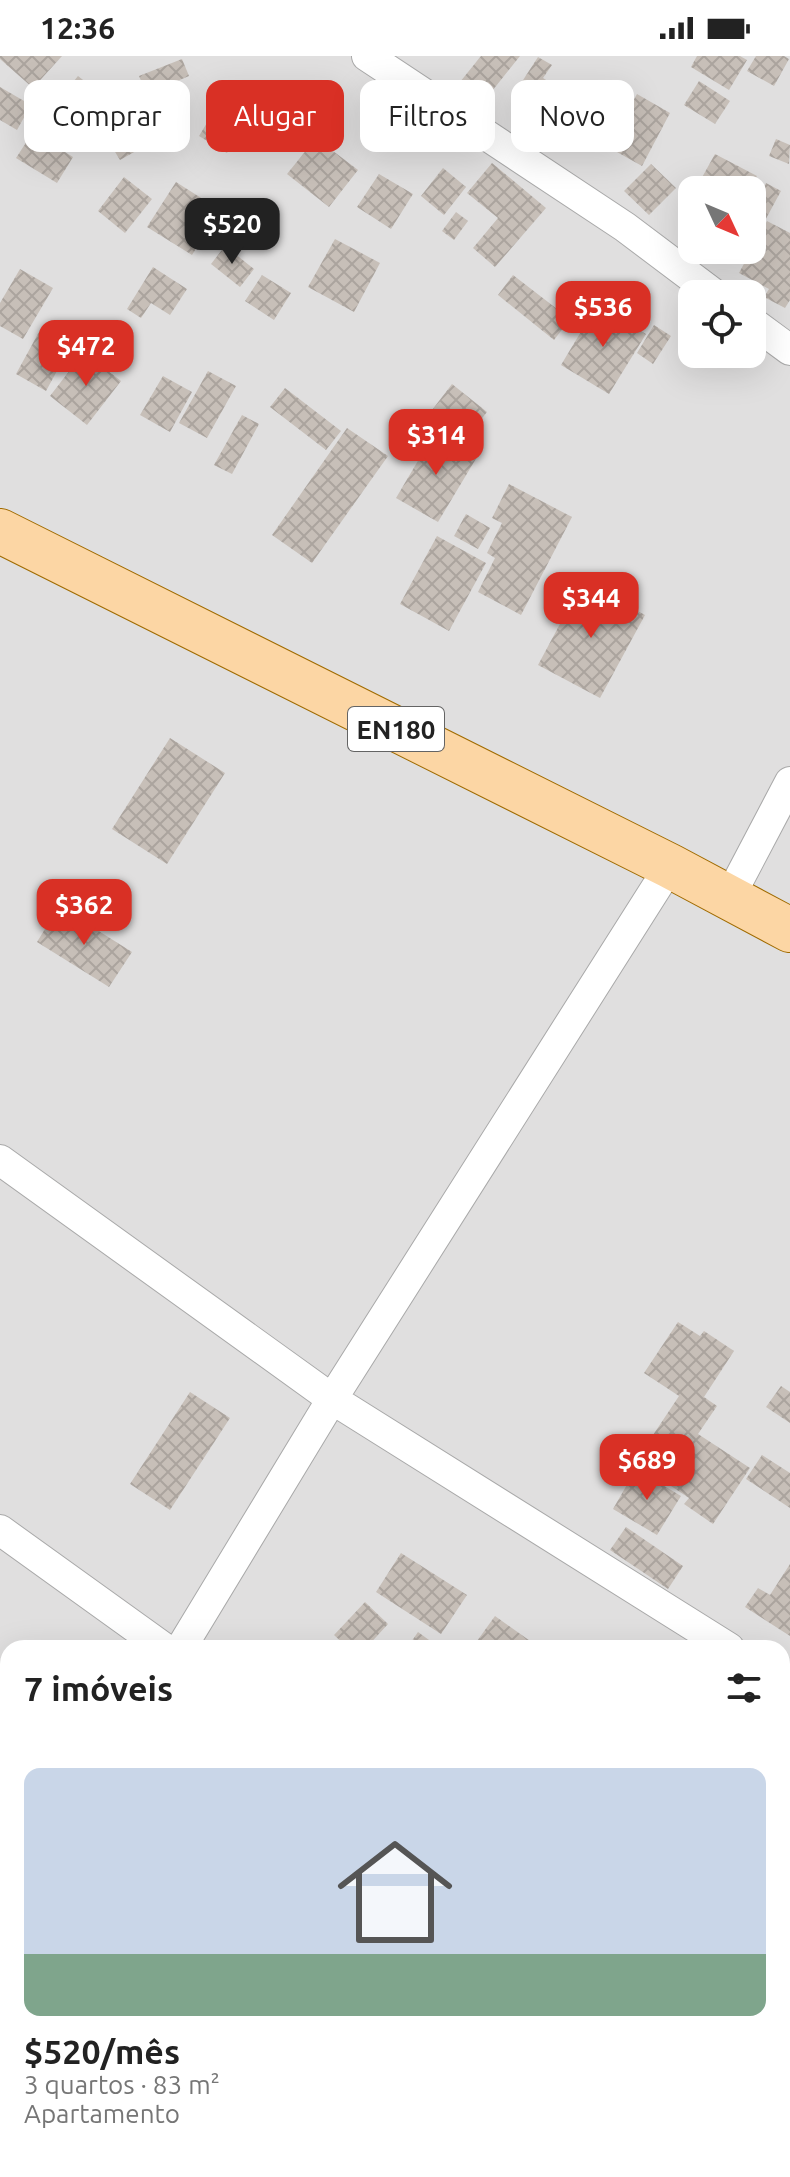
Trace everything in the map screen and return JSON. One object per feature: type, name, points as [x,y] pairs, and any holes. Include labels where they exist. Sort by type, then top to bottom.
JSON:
[{"type":"main road","name":"EN180","points":[[0,531],[670,866],[790,930]]},
{"type":"street","points":[[367,56],[625,227],[695,280]]},
{"type":"street","points":[[766,332],[790,350]]},
{"type":"street","points":[[729,898],[790,782]]},
{"type":"street","points":[[186,1640],[332,1399],[670,866]]},
{"type":"street","points":[[0,1160],[332,1399],[716,1640]]},
{"type":"street","points":[[0,1530],[153,1640]]},
{"type":"shaded area","points":[[0,56],[790,56],[790,1640],[0,1640]]},
{"type":"building","points":[[0,56],[62,56],[40,80],[24,80]]},
{"type":"building","points":[[481,56],[520,56],[495,87],[495,80],[462,80]]},
{"type":"building","points":[[697,56],[740,56],[747,60],[729,90],[691,67]]},
{"type":"building","points":[[756,56],[784,56],[789,59],[774,86],[747,71]]},
{"type":"building","points":[[538,57],[552,65],[543,78],[546,80],[523,80]]},
{"type":"building","points":[[182,59],[189,76],[180,80],[141,80],[139,76]]},
{"type":"building","points":[[699,81],[730,101],[715,124],[684,105]]},
{"type":"building","points":[[0,87],[24,101],[24,118],[17,130],[0,120]]},
{"type":"building","points":[[637,94],[670,113],[642,166],[617,152],[634,152],[634,99]]},
{"type":"building","points":[[206,124],[206,140],[199,136]]},
{"type":"building","points":[[776,139],[790,145],[789,164],[769,156]]},
{"type":"building","points":[[24,146],[24,152],[65,152],[73,157],[57,183],[16,158]]},
{"type":"building","points":[[115,152],[134,152],[120,160]]},
{"type":"building","points":[[305,152],[334,152],[358,170],[329,207],[287,174]]},
{"type":"building","points":[[715,154],[757,176],[703,176]]},
{"type":"building","points":[[492,163],[546,208],[495,267],[473,248],[498,218],[467,193]]},
{"type":"building","points":[[651,164],[676,188],[649,215],[624,191]]},
{"type":"building","points":[[443,168],[466,187],[444,215],[421,196]]},
{"type":"building","points":[[379,174],[413,194],[391,229],[357,207]]},
{"type":"building","points":[[124,177],[152,199],[125,233],[98,211]]},
{"type":"building","points":[[176,182],[220,210],[192,255],[147,227]]},
{"type":"building","points":[[766,183],[781,191],[766,219]]},
{"type":"building","points":[[456,212],[468,221],[454,240],[442,231]]},
{"type":"building","points":[[766,223],[790,233],[790,300],[785,308],[766,298],[769,289],[766,280],[752,280],[739,273],[744,264],[766,264]]},
{"type":"building","points":[[335,239],[380,263],[354,312],[308,287]]},
{"type":"building","points":[[225,246],[254,269],[240,287],[211,264]]},
{"type":"building","points":[[153,267],[187,289],[170,315],[151,303],[141,318],[127,309]]},
{"type":"building","points":[[20,269],[53,288],[23,339],[0,326],[0,303]]},
{"type":"building","points":[[262,275],[291,293],[274,320],[245,301]]},
{"type":"building","points":[[513,275],[570,319],[554,340],[498,295]]},
{"type":"building","points":[[597,305],[646,334],[609,394],[561,365]]},
{"type":"building","points":[[654,325],[671,336],[653,364],[637,353]]},
{"type":"building","points":[[39,332],[69,349],[46,391],[16,374]]},
{"type":"building","points":[[84,352],[121,381],[87,425],[50,396]]},
{"type":"building","points":[[208,371],[236,386],[207,438],[179,423]]},
{"type":"building","points":[[163,376],[192,392],[170,432],[140,415]]},
{"type":"building","points":[[452,384],[487,412],[464,441],[429,414]]},
{"type":"building","points":[[285,388],[341,431],[326,450],[270,407]]},
{"type":"building","points":[[242,415],[259,424],[232,474],[214,465]]},
{"type":"building","points":[[347,428],[388,456],[312,563],[272,535]]},
{"type":"building","points":[[435,432],[477,457],[438,522],[396,498]]},
{"type":"building","points":[[509,484],[572,517],[521,615],[478,592],[495,558],[487,553],[502,523],[492,518]]},
{"type":"building","points":[[466,514],[490,528],[478,549],[454,536]]},
{"type":"building","points":[[437,536],[486,563],[449,631],[400,604]]},
{"type":"building","points":[[583,581],[645,615],[600,698],[538,665]]},
{"type":"building","points":[[170,738],[225,773],[167,864],[112,829]]},
{"type":"building","points":[[59,906],[132,952],[109,987],[37,942]]},
{"type":"building","points":[[678,1322],[700,1336],[704,1331],[734,1351],[704,1397],[717,1406],[698,1434],[750,1468],[713,1524],[684,1504],[689,1498],[635,1462],[679,1396],[644,1373]]},
{"type":"building","points":[[781,1386],[790,1392],[790,1423],[766,1407]]},
{"type":"building","points":[[190,1392],[230,1418],[170,1510],[130,1484]]},
{"type":"building","points":[[762,1455],[790,1473],[790,1508],[746,1479]]},
{"type":"building","points":[[636,1469],[681,1496],[657,1535],[613,1509]]},
{"type":"building","points":[[626,1527],[683,1566],[668,1589],[610,1550]]},
{"type":"building","points":[[401,1553],[467,1595],[441,1634],[376,1592]]},
{"type":"building","points":[[790,1564],[790,1636],[745,1607],[758,1588],[770,1595]]},
{"type":"building","points":[[365,1602],[388,1624],[373,1640],[339,1640],[334,1635]]},
{"type":"building","points":[[495,1616],[529,1640],[478,1640]]},
{"type":"building","points":[[418,1632],[429,1640],[412,1640]]}]
